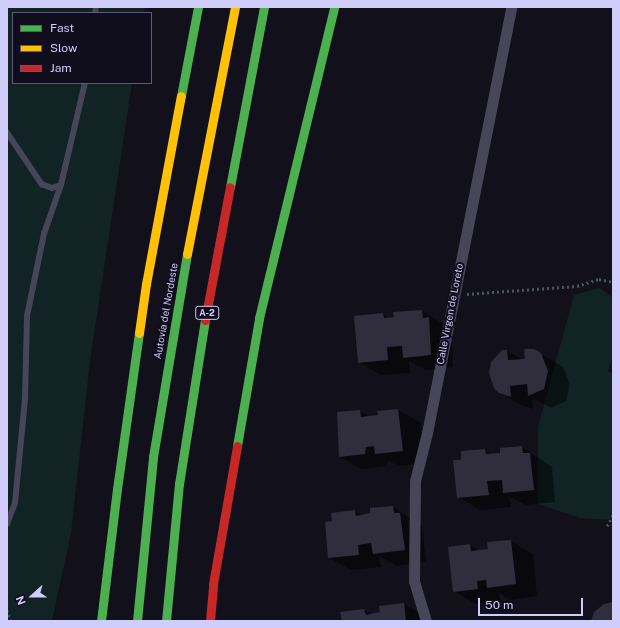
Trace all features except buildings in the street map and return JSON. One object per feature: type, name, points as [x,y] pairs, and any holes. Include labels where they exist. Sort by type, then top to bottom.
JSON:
[{"type":"highway","points":[[102,621],[117,488],[146,284],[198,7]]},
{"type":"highway","name":"Autovía del Nordeste","points":[[137,621],[153,457],[177,308],[235,7]]},
{"type":"highway","name":"A-2","points":[[166,621],[171,558],[182,468],[208,302],[264,7]]},
{"type":"highway","points":[[210,621],[213,584],[259,318],[334,7]]},
{"type":"street","name":"Calle Virgen de Loreto","points":[[426,621],[414,581],[415,481],[427,433],[511,7]]},
{"type":"lane","points":[[7,524],[15,503],[26,399],[27,316],[44,234],[61,185],[85,84]]},
{"type":"lane","points":[[7,132],[42,184],[52,188],[61,185]]},
{"type":"path","points":[[453,299],[468,293],[577,286],[599,279],[613,282]]},
{"type":"path","points":[[607,526],[613,516]]},
{"type":"path","points":[[7,610],[11,621]]},
{"type":"shaded area","points":[[7,7],[145,7],[144,12],[12,12],[12,84],[132,84],[90,361],[71,533],[52,621],[7,621]]},
{"type":"shaded area","points":[[600,288],[613,298],[613,358],[608,371],[613,374],[613,520],[580,518],[538,504],[538,427],[574,295]]},
{"type":"traffic: fast","points":[[181,96],[198,7]]},
{"type":"traffic: fast","points":[[230,187],[264,7]]},
{"type":"traffic: fast","points":[[237,446],[259,318],[334,7]]},
{"type":"traffic: fast","points":[[137,621],[153,457],[187,254]]},
{"type":"traffic: fast","points":[[166,621],[179,484],[205,320]]},
{"type":"traffic: fast","points":[[101,621],[117,489],[139,333]]},
{"type":"traffic: slow","points":[[187,254],[235,7]]},
{"type":"traffic: slow","points":[[139,333],[146,284],[181,96]]},
{"type":"traffic: jam","points":[[205,320],[230,187]]},
{"type":"traffic: jam","points":[[210,621],[213,584],[237,446]]}]
